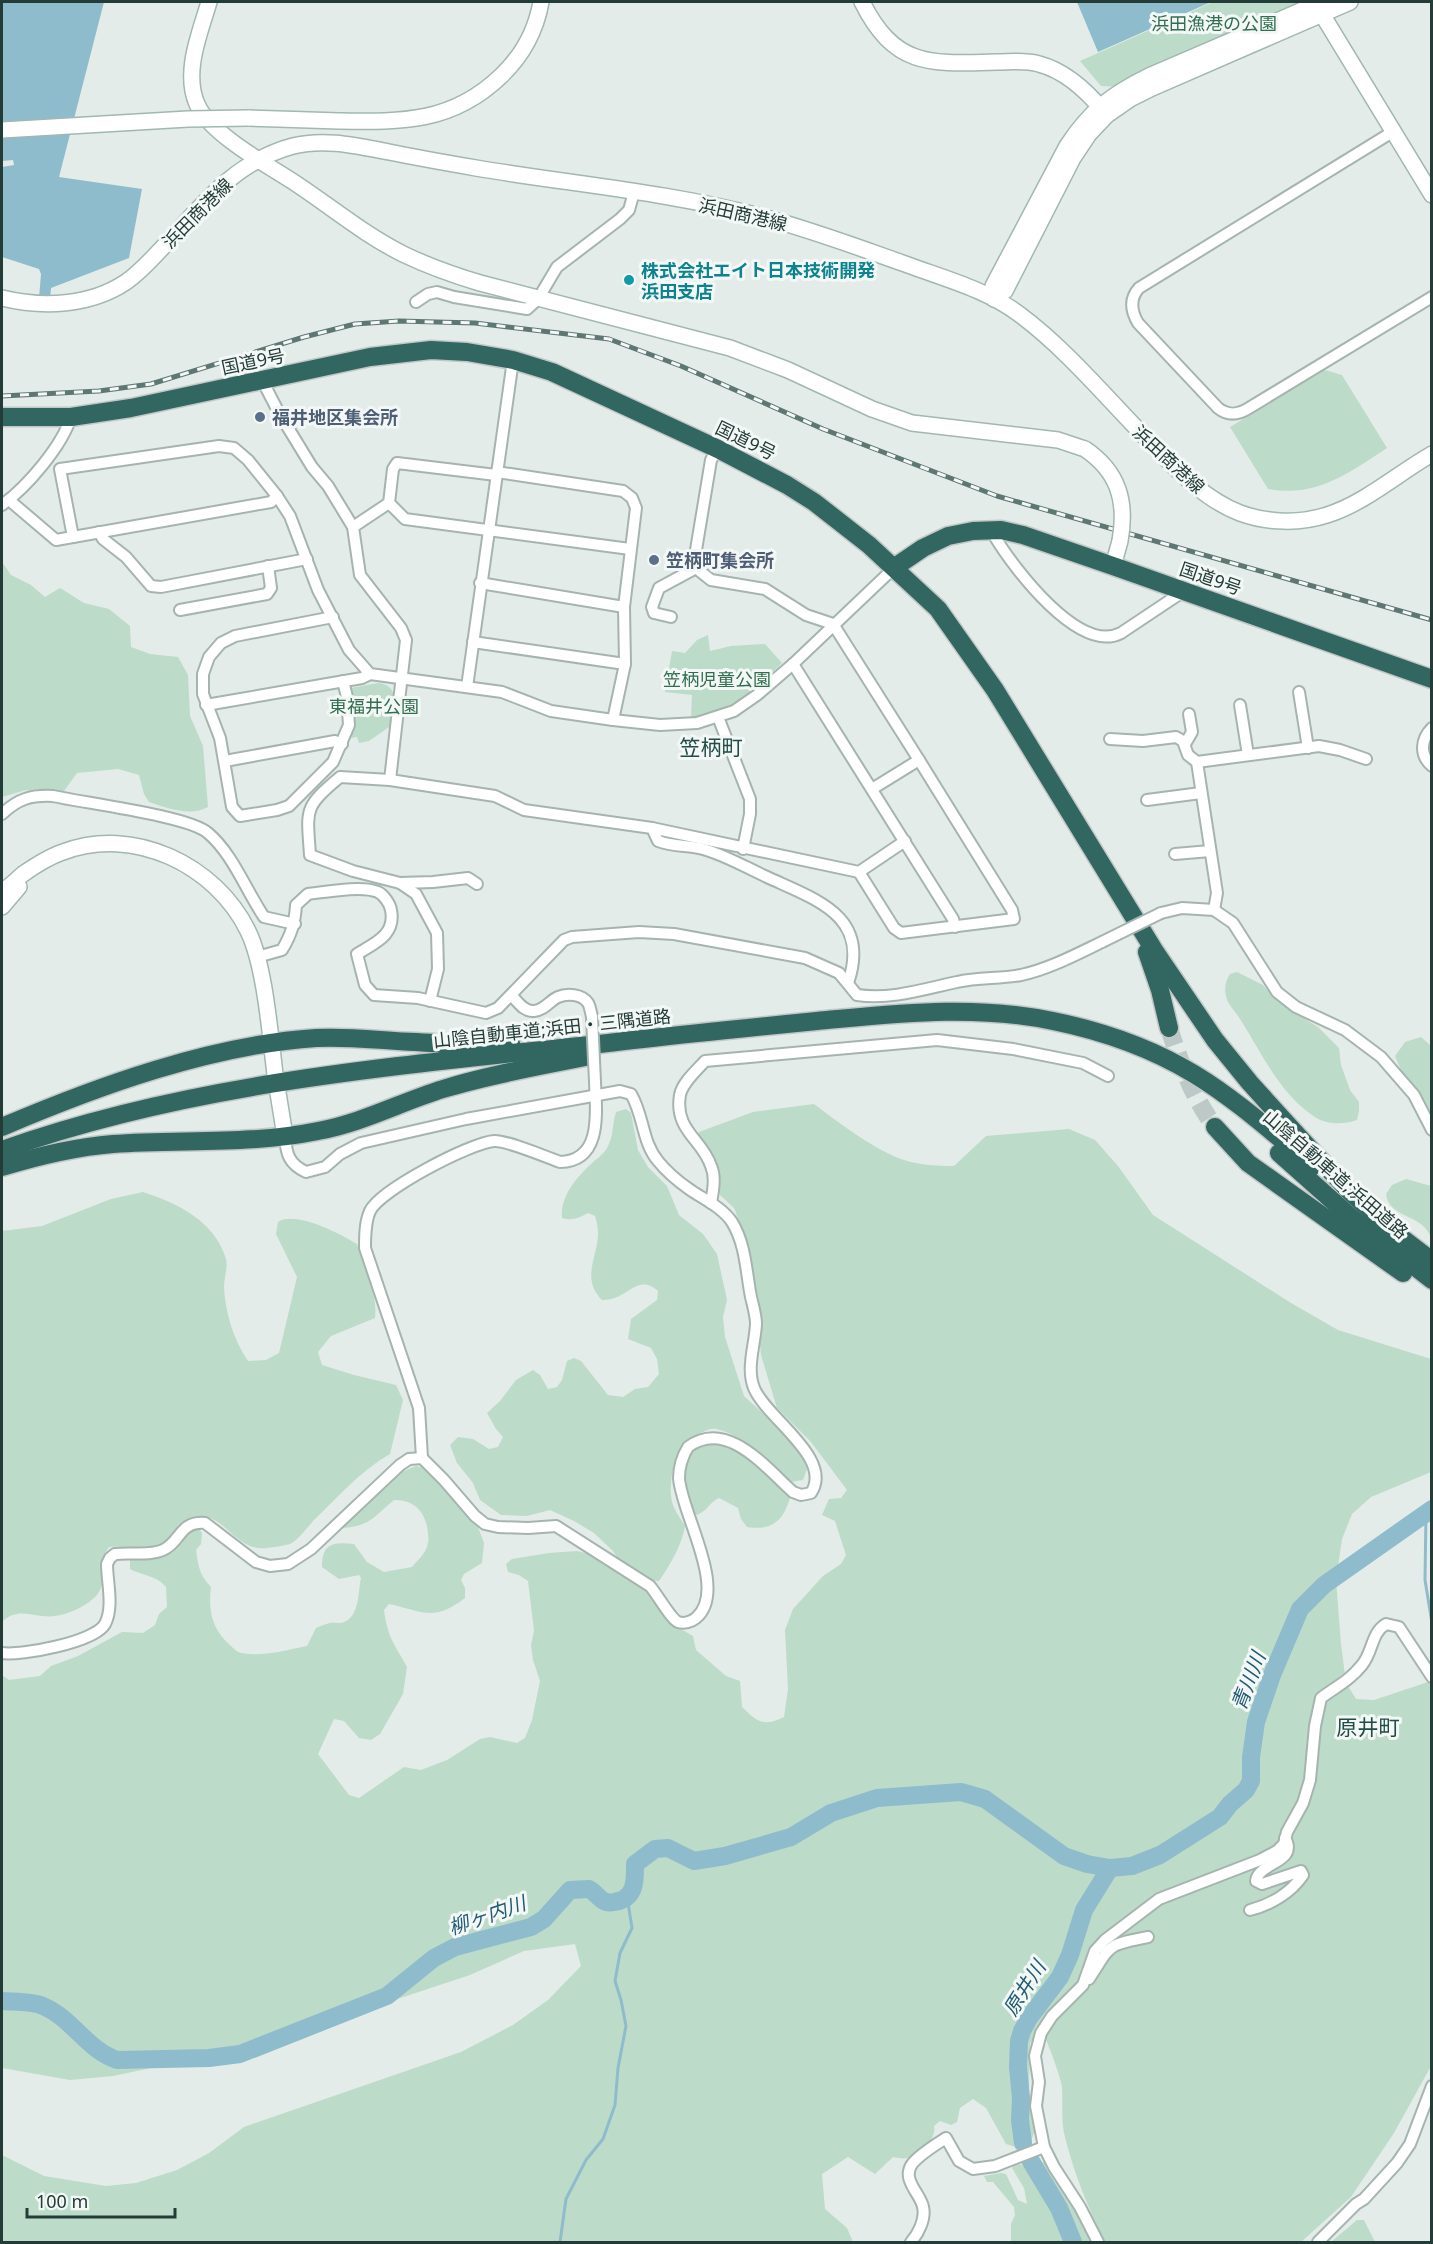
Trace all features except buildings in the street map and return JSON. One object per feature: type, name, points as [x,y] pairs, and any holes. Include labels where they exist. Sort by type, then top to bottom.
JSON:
[{"type":"highway","name":"国道9号","points":[[2,417],[71,417],[131,408],[370,357],[431,350],[467,352],[513,360],[552,372],[756,467],[814,502],[895,567],[923,548],[948,537],[973,531],[1001,530],[1023,535],[1113,566],[1431,679]]},
{"type":"highway","points":[[895,567],[938,609],[957,635],[994,690],[1184,995],[1250,1083],[1348,1190],[1390,1229]]},
{"type":"highway","points":[[1125,901],[1151,961],[1169,1028]]},
{"type":"highway","name":"山陰自動車道;浜田・三隅道路","points":[[2,1150],[141,1110],[231,1090],[345,1074],[730,1029],[949,1010],[1020,1015],[1114,1037],[1216,1095]]},
{"type":"highway","points":[[2,1167],[60,1152],[111,1144],[245,1141],[319,1131],[356,1122],[441,1090],[495,1074],[730,1029]]},
{"type":"highway","points":[[2,1127],[50,1106],[126,1079],[212,1055],[271,1042],[328,1038],[489,1044],[554,1040],[599,1044]]},
{"type":"highway","name":"山陰自動車道;浜田道路","points":[[1216,1095],[1261,1123],[1431,1261]]},
{"type":"highway","name":"山陰自動車道;浜田道路","points":[[1216,1095],[1353,1219],[1431,1280]]},
{"type":"highway","points":[[1215,1127],[1248,1163],[1431,1293]]},
{"type":"street","points":[[208,2],[192,66],[192,87],[196,103],[203,116],[256,159],[292,181],[370,236],[441,271],[538,299],[730,348],[788,370],[872,409],[912,423],[1058,440],[1085,449],[1105,466],[1117,485],[1122,519],[1120,541],[1113,566]]},
{"type":"street","points":[[2,130],[188,119],[248,118],[383,122],[423,118],[454,109],[474,99],[492,85],[515,60],[527,42],[542,2]]},
{"type":"street","points":[[862,2],[873,23],[887,39],[906,53],[927,62],[1038,63],[1063,74],[1103,110]]},
{"type":"street","points":[[994,299],[993,286],[1066,146],[1081,124],[1103,110],[1130,99],[1319,6],[1350,2]]},
{"type":"street","points":[[1319,6],[1431,195]]},
{"type":"street","points":[[1394,131],[1139,288],[1132,298],[1132,311],[1138,323],[1218,408],[1223,412],[1235,414],[1249,408],[1431,297]]},
{"type":"street","name":"浜田商港線","points":[[2,298],[36,305],[70,303],[123,284],[148,263],[218,187],[256,159],[309,143],[347,144],[475,168],[724,208],[813,230],[964,285],[1016,312],[1041,332],[1172,465],[1208,496],[1238,512],[1268,521],[1294,521],[1325,516],[1354,504],[1431,454]]},
{"type":"street","points":[[416,302],[428,294],[437,292],[527,309],[538,299],[557,267],[629,210],[634,192]]},
{"type":"street","points":[[467,687],[513,360]]},
{"type":"street","points":[[262,380],[312,467],[328,486],[353,527],[360,575],[401,628],[406,640],[390,780]]},
{"type":"street","points":[[71,417],[66,432],[34,474],[5,502],[56,540],[271,502],[278,496]]},
{"type":"street","points":[[72,537],[60,469],[219,446],[234,448],[248,460],[278,496],[290,516],[318,590],[349,650],[370,674]]},
{"type":"street","points":[[477,884],[468,878],[400,883],[353,871],[310,855],[307,815],[317,796],[340,777],[390,780],[495,796],[524,810],[652,828],[859,873],[898,932],[1014,919],[1012,910],[833,624],[806,615],[765,589],[711,580],[696,568],[695,556],[711,460],[718,449]]},
{"type":"street","points":[[353,527],[389,503],[393,469],[400,462],[623,491],[632,498],[636,508],[624,607],[625,664],[613,720]]},
{"type":"street","points":[[389,503],[405,519],[630,549]]},
{"type":"street","points":[[99,532],[103,539],[126,557],[151,586],[161,587],[307,559]]},
{"type":"street","points":[[995,537],[1005,554],[1043,600],[1071,622],[1101,636],[1111,637],[1121,633],[1184,591]]},
{"type":"street","points":[[180,610],[267,594],[271,588],[268,566]]},
{"type":"street","points":[[206,705],[362,678],[370,674],[511,695],[551,711],[613,720],[680,725],[697,723],[718,717],[747,702],[793,664],[895,567]]},
{"type":"street","points":[[671,617],[654,613],[652,607],[659,588],[696,568]]},
{"type":"street","points":[[480,583],[624,607]]},
{"type":"street","points":[[333,617],[235,636],[222,643],[209,657],[203,674],[203,694],[220,738],[232,807],[240,816],[289,806],[333,762],[349,725],[343,681]]},
{"type":"street","points":[[473,642],[625,664]]},
{"type":"street","points":[[793,664],[905,841],[953,919],[955,927]]},
{"type":"street","points":[[1299,692],[1308,748]]},
{"type":"street","points":[[1240,705],[1248,755]]},
{"type":"street","points":[[1185,744],[1192,732],[1189,714]]},
{"type":"street","points":[[718,717],[750,799],[750,814],[742,849]]},
{"type":"street","points":[[1431,728],[1422,743],[1423,753],[1431,766]]},
{"type":"street","points":[[1110,739],[1143,741],[1176,737],[1185,744],[1188,755],[1197,762],[1217,893],[1214,910]]},
{"type":"street","points":[[225,761],[335,741],[342,744]]},
{"type":"street","points":[[1197,762],[1329,747],[1366,759]]},
{"type":"street","points":[[872,789],[919,760]]},
{"type":"street","points":[[1147,800],[1202,793]]},
{"type":"street","points":[[2,814],[11,805],[33,795],[52,796],[175,820],[207,831],[226,851],[264,917],[295,924]]},
{"type":"street","points":[[652,828],[658,841],[671,846],[702,849],[810,897],[825,906],[840,919],[855,948],[854,965],[848,983]]},
{"type":"street","points":[[859,873],[905,841]]},
{"type":"street","points":[[3,891],[43,860],[65,851],[107,844],[133,845],[157,851],[180,861],[219,889],[234,906],[248,930],[257,957],[275,1074]]},
{"type":"street","points":[[1175,854],[1210,851]]},
{"type":"street","points":[[2,907],[43,860]]},
{"type":"street","points":[[400,883],[416,894],[437,933],[438,969],[430,1001]]},
{"type":"street","points":[[257,957],[282,950],[290,939],[295,924],[296,905],[308,894],[363,890],[378,892],[390,904],[393,917],[390,930],[382,939],[357,954],[365,985],[374,995],[430,1001],[486,1013],[498,1008],[512,996],[564,940],[572,937],[639,932],[674,934],[805,958],[839,973],[857,994],[892,996],[961,981],[1001,979],[1025,974],[1102,942],[1161,913],[1182,908],[1214,910],[1233,923],[1278,992],[1296,1007],[1345,1030],[1381,1057],[1414,1095],[1431,1130]]},
{"type":"street","points":[[278,1093],[286,1154],[294,1166],[306,1172],[325,1167],[340,1154],[361,1143],[466,1119],[595,1095],[620,1091],[631,1094],[636,1102],[650,1149],[659,1162],[687,1188],[711,1203],[731,1221],[744,1251],[755,1312],[756,1324],[751,1366],[753,1387],[759,1398],[807,1453],[814,1467],[816,1485],[811,1493],[793,1492],[743,1448],[718,1438],[705,1439],[688,1447],[680,1465],[679,1479],[683,1500],[703,1560],[707,1592],[706,1603],[700,1615],[692,1621],[678,1622],[671,1616],[650,1586],[556,1526],[508,1527],[485,1524],[422,1458],[419,1408],[365,1248],[365,1230],[370,1209],[404,1180],[471,1147],[495,1140],[560,1162],[572,1161],[592,1142],[596,1118],[595,1095],[595,1082],[592,1017],[588,1002],[578,996],[566,994],[557,997],[546,1007],[534,1011],[526,1010],[512,996]]},
{"type":"street","points":[[711,1203],[714,1186],[712,1167],[702,1148],[687,1133],[681,1114],[680,1095],[705,1061],[937,1040],[1013,1049],[1083,1063],[1108,1076]]},
{"type":"street","points":[[2,1653],[16,1653],[73,1642],[100,1631],[109,1612],[107,1564],[115,1554],[162,1551],[170,1545],[183,1528],[201,1522],[256,1562],[270,1566],[288,1564],[311,1549],[400,1465],[409,1459],[422,1458]]},
{"type":"street","points":[[1084,1982],[1095,1952],[1105,1940],[1153,1903],[1260,1860],[1277,1851],[1284,1844],[1311,1780],[1321,1698],[1343,1685],[1361,1666],[1370,1652],[1379,1628],[1386,1624],[1399,1627],[1431,1677]]},
{"type":"street","points":[[1250,1910],[1260,1908],[1277,1899],[1303,1875],[1301,1871],[1262,1884],[1256,1881],[1257,1875],[1285,1856],[1288,1849],[1286,1838]]},
{"type":"street","points":[[1098,2242],[1044,2147],[1036,2106],[1039,2082],[1035,2056],[1041,2033],[1052,2016],[1084,1982],[1090,1979],[1111,1947],[1148,1937]]},
{"type":"street","points":[[1318,2242],[1364,2199],[1397,2163],[1410,2144],[1431,2086]]},
{"type":"street","points":[[911,2242],[920,2227],[924,2210],[912,2188],[910,2169],[932,2147],[946,2138],[959,2161],[973,2169],[995,2166],[1044,2147]]},
{"type":"green space","name":"浜田漁港の公園","points":[[1213,2],[1314,2],[1120,87],[1101,86],[1080,61]]},
{"type":"green space","points":[[1325,370],[1342,375],[1387,448],[1345,474],[1317,487],[1285,491],[1268,489],[1230,427]]},
{"type":"green space","points":[[2,562],[11,575],[31,585],[45,597],[60,588],[84,603],[109,609],[130,626],[131,647],[150,654],[178,657],[188,675],[190,716],[203,746],[208,807],[186,811],[149,802],[144,794],[139,775],[118,769],[77,773],[61,795],[26,790],[2,797]]},
{"type":"green space","name":"笠柄児童公園","points":[[708,635],[710,651],[731,646],[765,644],[782,663],[744,699],[726,709],[691,719],[692,695],[665,692],[672,651],[685,653],[697,640]]},
{"type":"green space","name":"東福井公園","points":[[378,683],[390,688],[393,692],[395,704],[392,725],[369,741],[359,743],[357,737],[351,738],[354,715],[351,688]]},
{"type":"green space","points":[[1237,972],[1263,985],[1272,995],[1318,1027],[1339,1048],[1341,1065],[1350,1090],[1359,1102],[1357,1120],[1345,1123],[1322,1121],[1300,1106],[1280,1083],[1227,999],[1225,990],[1227,979],[1230,974]]},
{"type":"green space","points":[[1421,1037],[1431,1046],[1431,1116],[1401,1070],[1395,1056],[1405,1042]]},
{"type":"green space","points":[[814,1104],[877,1147],[898,1158],[926,1165],[954,1166],[986,1136],[1069,1129],[1095,1140],[1118,1166],[1153,1215],[1291,1303],[1338,1330],[1431,1359],[1431,1472],[1371,1497],[1352,1514],[1342,1539],[1336,1580],[1346,1683],[1356,1699],[1374,1700],[1431,1681],[1431,2066],[1394,2133],[1351,2197],[1301,2242],[1105,2242],[1087,2203],[1072,2161],[1063,2127],[1061,2081],[1040,2026],[1030,2044],[1029,2089],[1035,2130],[1031,2141],[1018,2148],[1006,2144],[986,2108],[973,2099],[960,2108],[957,2122],[951,2125],[940,2121],[934,2126],[933,2136],[922,2150],[908,2158],[893,2157],[875,2174],[848,2157],[822,2174],[825,2209],[847,2228],[853,2242],[2,2242],[2,2155],[44,2176],[106,2186],[136,2183],[177,2170],[209,2153],[244,2127],[461,2052],[513,2025],[548,2000],[581,1966],[575,1944],[524,1951],[470,1975],[361,2011],[204,2056],[113,2076],[70,2080],[2,2068],[2,1675],[9,1680],[40,1676],[51,1666],[78,1656],[122,1632],[143,1633],[155,1625],[159,1614],[167,1607],[166,1587],[154,1578],[130,1569],[130,1559],[157,1557],[173,1552],[179,1539],[198,1528],[202,1533],[201,1544],[196,1550],[199,1566],[204,1579],[211,1587],[210,1604],[213,1620],[225,1640],[238,1652],[250,1654],[307,1646],[316,1628],[330,1623],[342,1623],[349,1619],[356,1609],[361,1578],[359,1575],[339,1579],[322,1567],[324,1553],[330,1546],[340,1543],[354,1544],[367,1562],[384,1572],[412,1567],[424,1553],[428,1541],[425,1519],[414,1505],[408,1502],[394,1500],[366,1523],[342,1528],[342,1525],[392,1476],[416,1466],[430,1469],[476,1522],[484,1543],[482,1563],[464,1574],[461,1580],[465,1588],[465,1598],[445,1610],[428,1613],[389,1604],[384,1610],[390,1634],[407,1667],[403,1694],[380,1734],[371,1740],[359,1738],[344,1721],[334,1719],[318,1754],[349,1795],[359,1798],[404,1767],[421,1770],[447,1760],[480,1739],[490,1737],[517,1743],[525,1738],[532,1720],[540,1681],[531,1645],[534,1631],[528,1581],[508,1572],[506,1564],[512,1559],[577,1551],[599,1556],[646,1588],[674,1625],[693,1636],[696,1650],[726,1676],[740,1681],[742,1707],[747,1712],[766,1722],[784,1717],[788,1689],[785,1630],[793,1609],[823,1576],[841,1564],[846,1555],[835,1521],[822,1515],[829,1499],[841,1498],[847,1490],[811,1442],[777,1408],[761,1355],[754,1278],[745,1237],[734,1208],[720,1195],[706,1147],[698,1140],[699,1132],[753,1112]]},
{"type":"green space","points":[[626,1109],[631,1113],[638,1150],[648,1167],[667,1186],[679,1215],[703,1234],[717,1254],[727,1300],[723,1317],[725,1337],[744,1396],[780,1429],[802,1455],[807,1469],[803,1480],[791,1482],[747,1444],[727,1432],[716,1429],[694,1436],[686,1442],[676,1461],[671,1482],[672,1502],[685,1526],[675,1555],[659,1581],[649,1580],[620,1562],[613,1551],[594,1533],[550,1510],[527,1516],[501,1515],[480,1500],[473,1483],[457,1463],[450,1445],[458,1437],[473,1439],[489,1449],[498,1447],[503,1437],[487,1413],[500,1401],[516,1380],[533,1370],[540,1375],[548,1389],[557,1387],[562,1380],[567,1361],[574,1358],[581,1361],[608,1395],[623,1397],[635,1389],[648,1387],[659,1374],[657,1359],[651,1348],[628,1339],[631,1319],[657,1300],[658,1291],[650,1286],[637,1286],[619,1296],[602,1300],[592,1284],[591,1276],[598,1235],[595,1216],[588,1213],[575,1218],[562,1218],[566,1195],[570,1188],[605,1150],[611,1139],[616,1112]]},
{"type":"green space","points":[[1406,1179],[1431,1186],[1431,1237],[1423,1226],[1395,1210],[1388,1200],[1386,1194],[1392,1185]]},
{"type":"green space","points":[[143,1192],[193,1215],[204,1224],[221,1246],[226,1259],[224,1287],[228,1316],[238,1345],[248,1361],[266,1360],[279,1353],[297,1277],[276,1234],[278,1222],[286,1219],[306,1221],[329,1229],[357,1244],[372,1290],[375,1318],[331,1336],[318,1352],[322,1365],[396,1385],[403,1400],[390,1454],[340,1494],[290,1544],[267,1548],[254,1547],[243,1542],[215,1520],[204,1516],[192,1517],[178,1525],[177,1535],[165,1547],[109,1547],[104,1558],[101,1589],[83,1606],[55,1616],[14,1614],[2,1622],[2,1231],[42,1226],[111,1199]]},
{"type":"green space","points":[[710,1442],[733,1448],[743,1454],[786,1492],[790,1498],[784,1513],[775,1523],[756,1528],[747,1527],[741,1519],[738,1508],[719,1498],[697,1515],[692,1513],[683,1483],[683,1466],[689,1453]]},
{"type":"green space","points":[[1045,2160],[1092,2242],[1011,2242],[1014,2207],[993,2182],[987,2182],[984,2176],[1006,2174],[1018,2200],[1027,2204],[1024,2188],[1012,2168],[1014,2164],[1022,2165],[1036,2178],[1041,2174],[1041,2164]]},
{"type":"green space","points":[[1357,2220],[1364,2220],[1375,2242],[1331,2242]]},
{"type":"water","points":[[2,2],[104,2],[59,177],[142,189],[129,258],[51,288],[50,299],[39,298],[41,274],[39,269],[2,257],[2,167],[14,165],[13,160],[2,161]]},
{"type":"water","points":[[1077,2],[1211,2],[1098,52]]},
{"type":"waterway","name":"柳ヶ内川","points":[[2,2001],[39,2004],[53,2011],[97,2049],[117,2060],[209,2058],[240,2054],[387,1996],[434,1958],[455,1947],[531,1927],[544,1919],[570,1890],[589,1889],[608,1902],[625,1899],[632,1891],[635,1864],[655,1849],[668,1848],[694,1861],[725,1856],[791,1837],[831,1813],[877,1798],[961,1792],[985,1799],[1064,1856],[1087,1864],[1110,1868],[1132,1866],[1160,1855],[1220,1817],[1230,1804],[1246,1790],[1251,1781],[1251,1757],[1256,1722],[1272,1675],[1300,1609],[1324,1585],[1432,1509]]},
{"type":"waterway","points":[[1426,1513],[1425,1580],[1432,1623]]},
{"type":"waterway","name":"原井川","points":[[1023,2143],[1018,2067],[1019,2041],[1022,2031],[1060,1977],[1070,1955],[1084,1910],[1110,1868]]},
{"type":"waterway","points":[[560,2242],[566,2199],[586,2160],[603,2139],[615,2105],[618,2068],[626,2026],[615,1981],[620,1953],[632,1928],[627,1896]]},
{"type":"waterway","name":"原井川","points":[[1029,2158],[1059,2208],[1073,2242]]},
{"type":"tunnel","points":[[1169,1028],[1194,1092],[1215,1127]]},
{"type":"railway","points":[[2,396],[99,391],[151,384],[304,337],[355,324],[399,321],[475,323],[609,339],[681,366],[823,429],[997,496],[1432,620]]},
{"type":"place","name":"株式会社エイト日本技術開発 浜田支店","points":[[629,280]]},
{"type":"place","name":"福井地区集会所","points":[[260,417]]},
{"type":"place","name":"笠柄町集会所","points":[[654,560]]},
{"type":"district","name":"笠柄町","points":[[711,747]]},
{"type":"district","name":"原井町","points":[[1368,1727]]},
{"type":"water label","name":"青川川","points":[[1248,1681]]}]
